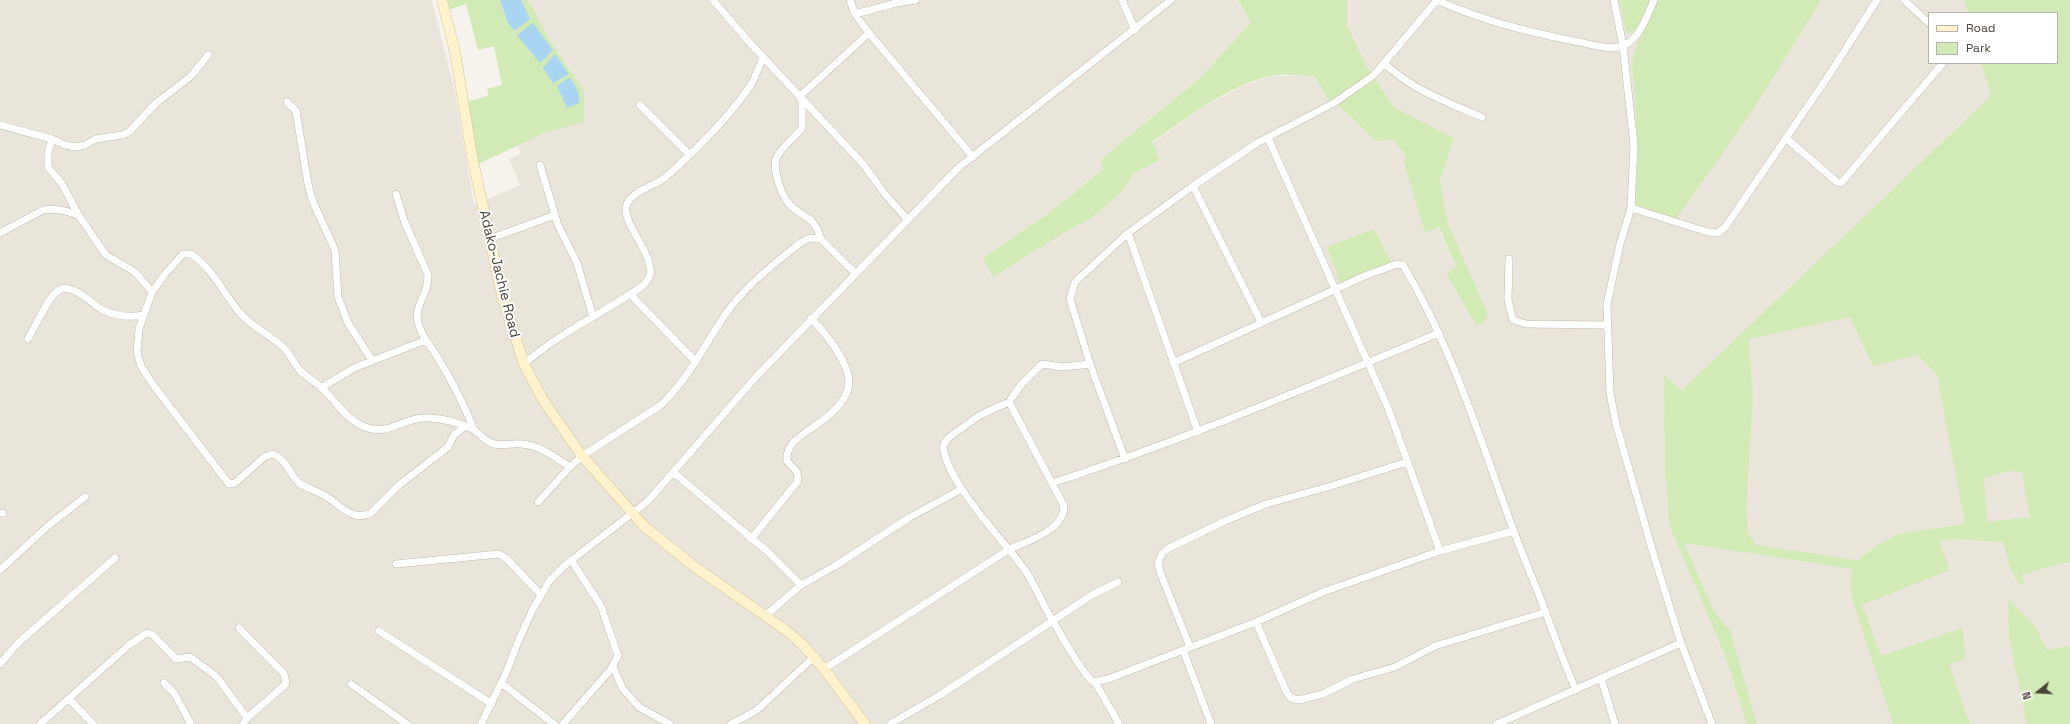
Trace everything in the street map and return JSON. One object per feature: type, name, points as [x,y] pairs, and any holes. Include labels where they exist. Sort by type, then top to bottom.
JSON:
[{"type":"street","name":"Adako-Jachie Road","points":[[442,0],[455,52],[472,156],[502,295],[524,364],[550,410],[582,456],[633,514],[654,535],[670,549],[787,631],[815,656],[865,724]]},
{"type":"street","points":[[713,0],[763,58],[863,164],[907,219]]},
{"type":"street","points":[[850,0],[855,14],[869,33],[973,157]]},
{"type":"street","points":[[855,14],[896,3],[916,0]]},
{"type":"street","points":[[1122,0],[1135,30]]},
{"type":"street","points":[[481,724],[492,704],[540,594],[550,580],[572,560],[648,501],[754,379],[811,318],[856,274],[907,219],[958,168],[1135,30],[1171,0]]},
{"type":"street","points":[[1125,460],[1090,364],[1070,299],[1075,282],[1128,233],[1193,186],[1268,138],[1334,103],[1374,75],[1437,0],[1472,14],[1538,35],[1597,46],[1624,46],[1635,37],[1654,0]]},
{"type":"street","points":[[1614,0],[1624,46],[1634,145],[1631,208],[1613,270],[1607,304],[1606,325],[1608,375],[1616,424],[1654,556],[1682,643],[1712,724]]},
{"type":"street","points":[[1631,208],[1708,232],[1718,232],[1726,226],[1877,0]]},
{"type":"street","points":[[1904,0],[1928,22]]},
{"type":"street","points":[[856,274],[821,239],[811,219],[787,201],[781,190],[775,166],[776,158],[802,128],[801,98],[869,33]]},
{"type":"street","points":[[0,125],[76,147],[96,140],[122,135],[129,132],[155,104],[191,76],[208,55]]},
{"type":"street","points":[[524,364],[535,354],[644,285],[650,275],[649,266],[643,245],[628,219],[625,211],[626,205],[637,194],[668,176],[710,133],[752,82],[763,58]]},
{"type":"street","points":[[1384,63],[1395,73],[1424,92],[1482,117]]},
{"type":"street","points":[[1786,138],[1837,182],[1841,183],[1941,64]]},
{"type":"street","points":[[287,102],[296,111],[308,184],[313,202],[335,250],[338,297],[348,323],[372,360]]},
{"type":"street","points":[[640,105],[689,154]]},
{"type":"street","points":[[1268,138],[1388,408],[1440,551]]},
{"type":"street","points":[[52,139],[48,153],[48,167],[65,190],[79,216],[106,255],[135,272],[152,292]]},
{"type":"street","points":[[540,165],[555,215],[577,263],[593,317]]},
{"type":"street","points":[[1193,186],[1261,322]]},
{"type":"street","points":[[396,194],[405,223],[428,275],[428,283],[416,314],[418,328],[436,353],[466,411],[474,430]]},
{"type":"street","points":[[0,233],[48,209],[74,213],[79,216]]},
{"type":"street","points":[[489,239],[555,215]]},
{"type":"street","points":[[1128,233],[1198,432]]},
{"type":"street","points":[[538,502],[582,456],[661,405],[672,394],[696,362],[726,314],[752,285],[800,243],[809,238],[821,239]]},
{"type":"street","points":[[464,427],[454,435],[448,447],[404,480],[371,513],[364,516],[350,514],[327,497],[298,482],[279,456],[272,454],[264,457],[235,483],[229,484],[179,420],[141,366],[137,352],[137,340],[143,315],[152,292],[165,274],[184,254],[191,254],[200,260],[228,299],[252,326],[285,349],[304,375],[321,388],[353,420],[373,430],[393,429],[424,418],[464,427],[474,430],[488,441],[495,444],[522,444],[534,446],[557,457],[570,467]]},
{"type":"street","points":[[1509,259],[1508,300],[1513,320],[1526,324],[1606,325]]},
{"type":"street","points":[[1173,363],[1367,275],[1397,264],[1403,265],[1424,299],[1439,333],[1481,438],[1513,531],[1546,612],[1559,652],[1576,690]]},
{"type":"street","points":[[28,339],[55,293],[64,290],[70,290],[78,293],[98,307],[114,314],[128,318],[143,315]]},
{"type":"street","points":[[630,294],[696,362]]},
{"type":"street","points":[[751,539],[798,481],[797,472],[787,461],[788,449],[795,440],[823,420],[835,408],[848,390],[845,368],[834,344],[811,318]]},
{"type":"street","points":[[1052,483],[1125,460],[1198,432],[1439,333]]},
{"type":"street","points":[[321,388],[354,368],[426,340]]},
{"type":"street","points":[[1090,364],[1063,367],[1042,364],[1020,386],[1009,402],[980,414],[948,438],[943,446],[944,454],[962,489],[1028,576],[1053,622],[1086,676],[1095,682],[1119,724]]},
{"type":"street","points":[[824,669],[1008,550],[1041,535],[1057,524],[1064,514],[1064,506],[1009,402]]},
{"type":"street","points":[[1211,724],[1187,648],[1160,572],[1158,562],[1162,554],[1205,531],[1266,504],[1332,486],[1407,462]]},
{"type":"street","points":[[673,472],[751,539],[801,585]]},
{"type":"street","points":[[765,616],[801,585],[835,566],[910,517],[962,489]]},
{"type":"street","points":[[0,570],[49,525],[85,497]]},
{"type":"street","points":[[1095,682],[1256,622],[1323,592],[1440,551],[1513,531]]},
{"type":"street","points":[[396,564],[500,554],[507,559],[540,594]]},
{"type":"street","points":[[0,664],[18,643],[115,558]]},
{"type":"street","points":[[563,724],[612,667],[618,656],[605,614],[595,594],[572,560]]},
{"type":"street","points":[[890,724],[940,695],[1092,595],[1118,582]]},
{"type":"street","points":[[1256,622],[1287,694],[1291,698],[1299,700],[1328,692],[1353,679],[1394,667],[1435,646],[1546,612]]},
{"type":"street","points":[[40,724],[129,645],[147,633],[153,635],[176,659],[190,657],[207,668],[217,677],[245,721],[286,684],[286,680],[284,674],[240,628]]},
{"type":"street","points":[[379,631],[492,704]]},
{"type":"street","points":[[1497,724],[1510,721],[1601,678],[1682,643]]},
{"type":"street","points":[[731,724],[757,710],[815,656]]},
{"type":"street","points":[[612,667],[623,689],[639,707],[670,724]]},
{"type":"street","points":[[1601,678],[1615,724]]},
{"type":"street","points":[[164,683],[174,693],[191,724]]},
{"type":"street","points":[[501,683],[554,724]]},
{"type":"street","points":[[351,684],[407,724]]},
{"type":"street","points":[[69,699],[93,724]]},
{"type":"shaded area","points":[[0,0],[432,0],[455,93],[474,205],[520,185],[509,159],[521,154],[518,145],[547,132],[584,121],[584,91],[551,42],[528,0],[1238,0],[1251,22],[1200,78],[1124,140],[1102,160],[1103,169],[1053,210],[1057,237],[1093,217],[1122,192],[1134,173],[1160,160],[1152,143],[1204,107],[1242,86],[1271,76],[1314,76],[1328,99],[1342,109],[1376,141],[1394,139],[1406,157],[1425,233],[1438,227],[1456,268],[1446,273],[1488,314],[1448,223],[1440,180],[1454,138],[1394,107],[1366,65],[1347,25],[1347,0],[2070,0],[2070,724],[0,724]]},
{"type":"green space","points":[[446,0],[500,0],[507,21],[530,20],[521,0],[528,0],[551,42],[584,91],[584,122],[547,132],[476,165],[466,102],[488,96],[487,89],[502,85],[494,46],[478,50],[466,4],[448,10]]},
{"type":"green space","points":[[1238,0],[1347,0],[1347,25],[1366,65],[1394,107],[1454,138],[1440,180],[1448,223],[1488,314],[1483,324],[1476,325],[1446,273],[1456,267],[1439,227],[1425,233],[1404,161],[1406,157],[1394,140],[1376,141],[1342,109],[1328,99],[1314,76],[1270,76],[1238,87],[1208,104],[1152,142],[1160,160],[1134,173],[1122,192],[1093,217],[1057,237],[993,277],[983,258],[1053,210],[1103,169],[1101,160],[1200,78],[1251,22]]},
{"type":"green space","points":[[1619,0],[1650,0],[1639,25],[1632,32],[1627,34]]},
{"type":"green space","points":[[1657,0],[1821,0],[1753,110],[1676,219],[1635,204],[1638,156],[1632,65],[1634,52]]},
{"type":"green space","points":[[1964,0],[2070,0],[2070,563],[2052,566],[2021,575],[2024,583],[2019,585],[2011,570],[2003,542],[1956,539],[1939,542],[1950,570],[1862,605],[1881,656],[1962,628],[1966,659],[1949,664],[1970,724],[1893,724],[1851,595],[1850,576],[1853,569],[1684,543],[1713,610],[1730,631],[1757,724],[1747,724],[1725,655],[1670,527],[1665,474],[1664,375],[1682,390],[1991,96],[1982,64],[2058,64],[2058,12],[1968,12]],"holes":[[[1850,317],[1873,366],[1917,355],[1937,375],[1965,524],[1898,534],[1881,543],[1857,560],[1756,545],[1748,532],[1746,509],[1753,399],[1749,339]],[[2009,471],[2022,472],[2030,517],[1987,522],[1984,478]]]},
{"type":"green space","points":[[1374,229],[1391,262],[1341,285],[1327,247]]},
{"type":"green space","points":[[2008,599],[2035,626],[2047,650],[2070,646],[2070,724],[2027,724],[2009,637]]},
{"type":"water","points":[[500,0],[521,0],[530,19],[514,31],[507,21]]},
{"type":"water","points":[[533,23],[553,50],[540,63],[517,35]]},
{"type":"water","points":[[555,54],[569,74],[553,83],[543,68]]},
{"type":"water","points":[[568,78],[571,79],[576,87],[579,103],[567,108],[557,86]]}]
